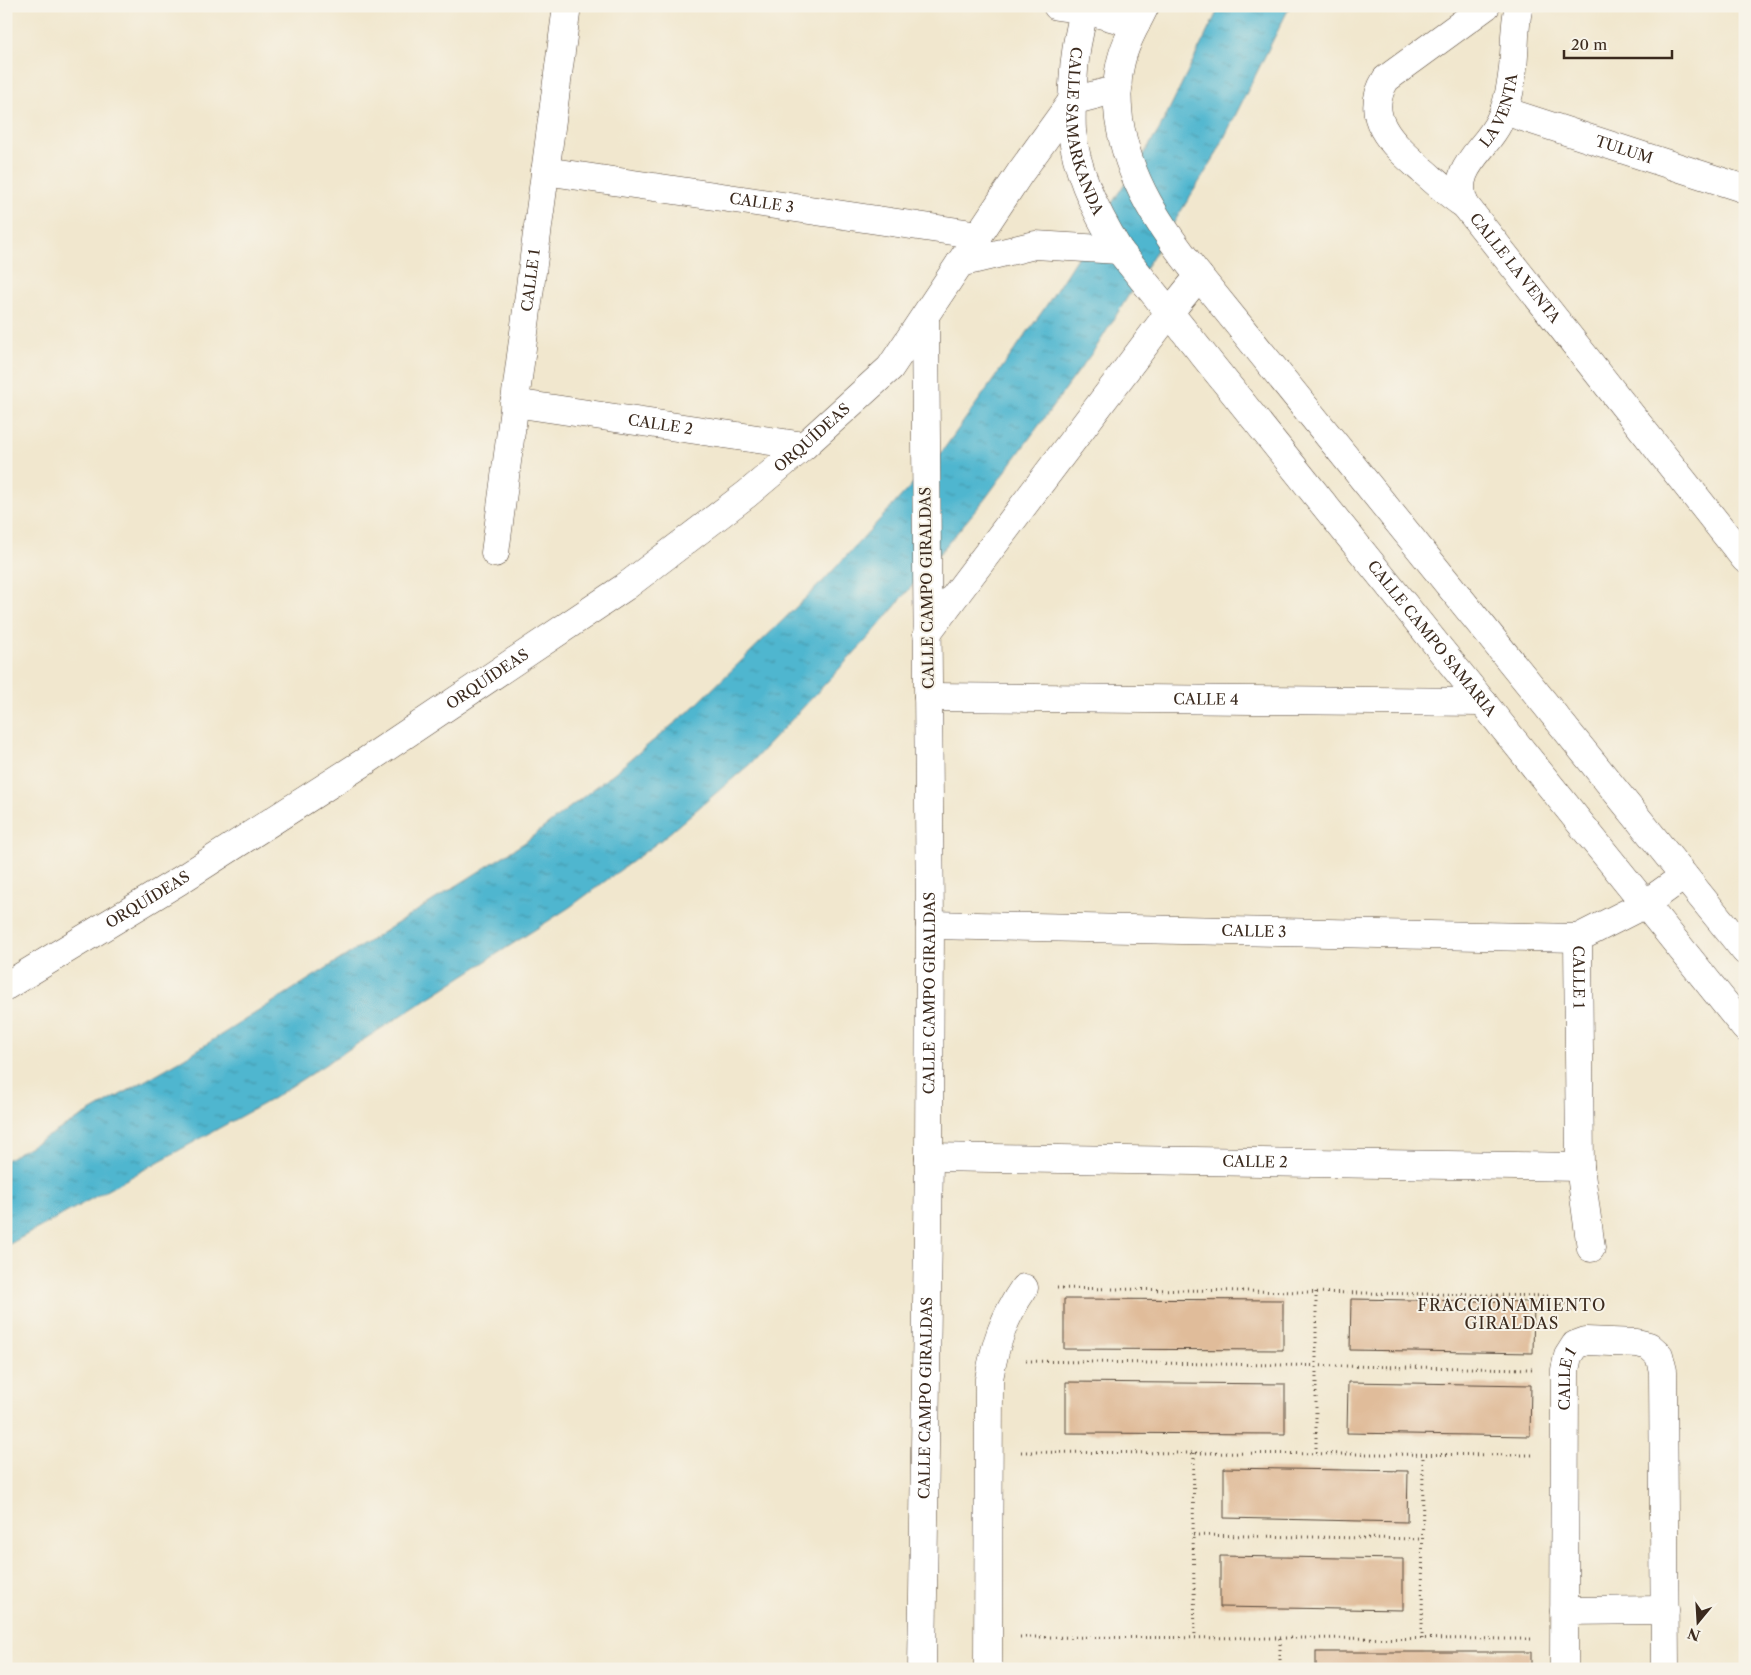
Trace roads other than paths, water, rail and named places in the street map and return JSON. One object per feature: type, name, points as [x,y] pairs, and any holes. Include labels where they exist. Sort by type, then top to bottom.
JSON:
[{"type":"street","name":"CALLE 1","points":[[495,553],[567,6]]},
{"type":"street","points":[[1057,6],[1141,15]]},
{"type":"street","name":"CALLE LA VENTA","points":[[1486,6],[1386,79],[1380,88],[1377,98],[1378,116],[1390,140],[1448,193],[1465,205],[1745,559]]},
{"type":"street","name":"LA VENTA","points":[[1465,205],[1461,196],[1462,175],[1491,136],[1500,122],[1504,111],[1513,64],[1515,25],[1519,6]]},
{"type":"street","name":"CALLE SAMARKANDA","points":[[1085,8],[1076,48],[1072,132],[1088,189],[1103,225],[1119,250]]},
{"type":"street","name":"CALLE SAMARKANDA","points":[[1141,15],[1126,44],[1120,64],[1117,106],[1126,153],[1142,192],[1160,224],[1199,276]]},
{"type":"street","points":[[1072,101],[1118,90]]},
{"type":"street","name":"ORQUÍDEAS","points":[[6,986],[179,881],[366,761],[625,587],[747,494],[804,446],[890,368],[1020,173],[1072,101]]},
{"type":"street","name":"TULUM","points":[[1504,111],[1745,190]]},
{"type":"street","name":"CALLE 3","points":[[545,171],[979,235]]},
{"type":"street","points":[[960,264],[1035,245],[1119,250]]},
{"type":"street","name":"CALLE CAMPO SAMARIA","points":[[1119,250],[1745,1028]]},
{"type":"street","points":[[927,633],[1199,276],[1745,952]]},
{"type":"street","name":"CALLE CAMPO GIRALDAS","points":[[922,1669],[930,925],[925,318]]},
{"type":"street","name":"CALLE 2","points":[[514,403],[804,446]]},
{"type":"street","name":"CALLE 4","points":[[928,697],[1483,702]]},
{"type":"street","points":[[1578,938],[1646,904],[1684,876]]},
{"type":"street","name":"CALLE 3","points":[[930,925],[1578,938]]},
{"type":"street","name":"CALLE 1","points":[[1578,938],[1580,1167],[1591,1248]]},
{"type":"street","name":"CALLE 2","points":[[929,1157],[1580,1167]]},
{"type":"street","points":[[988,1669],[989,1379],[1001,1328],[1014,1301],[1024,1288]]},
{"type":"street","name":"CALLE 1","points":[[1564,1669],[1565,1370],[1568,1356],[1575,1345],[1586,1340],[1637,1343],[1648,1346],[1659,1355],[1663,1371],[1665,1669]]},
{"type":"street","points":[[1564,1611],[1665,1610]]},
{"type":"water","points":[[1220,6],[1290,6],[1214,158],[1097,346],[985,499],[871,635],[750,764],[661,840],[570,907],[270,1100],[6,1246],[6,1160],[183,1059],[524,843],[693,708],[825,579],[941,453],[1044,309],[1159,130]]},
{"type":"district","name":"FRACCIONAMIENTO GIRALDAS","points":[[1512,1314]]}]
